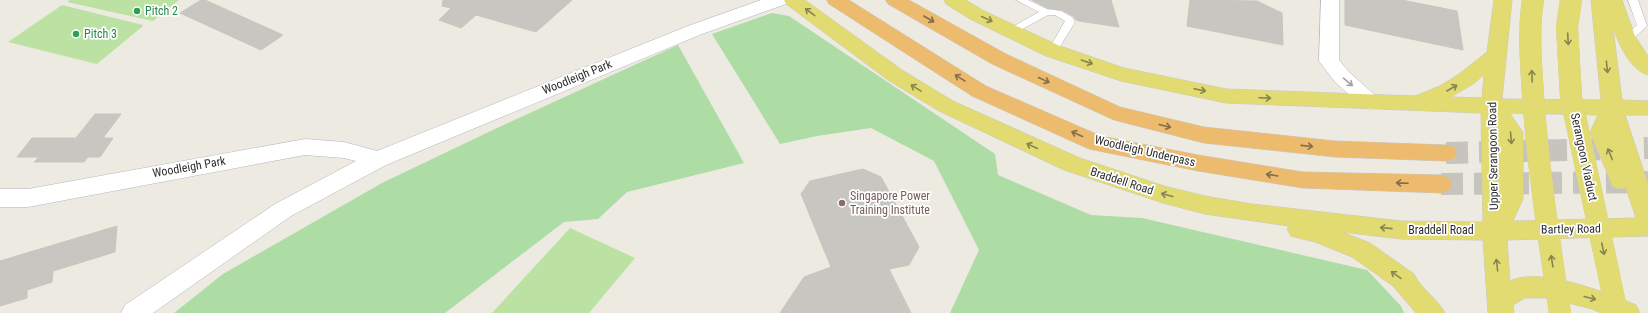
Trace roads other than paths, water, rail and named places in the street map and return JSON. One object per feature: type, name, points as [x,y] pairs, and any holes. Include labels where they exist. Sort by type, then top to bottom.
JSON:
[{"type":"highway","name":"Woodleigh Underpass","points":[[836,0],[979,91],[1097,142],[1198,163],[1303,180],[1441,184]]},
{"type":"highway","points":[[895,0],[999,59],[1114,113],[1204,135],[1335,149],[1446,153]]},
{"type":"main road","name":"Braddell Road","points":[[793,0],[895,75],[946,106],[1072,164],[1163,194],[1205,205],[1252,213],[1401,230],[1495,230]]},
{"type":"main road","points":[[953,0],[977,15],[1053,51],[1121,74],[1226,96],[1491,106],[1522,117],[1590,117],[1612,106],[1648,108]]},
{"type":"main road","name":"Upper Serangoon Road","points":[[1501,306],[1495,230],[1491,106],[1503,0]]},
{"type":"main road","points":[[1532,0],[1530,17],[1533,98],[1542,196],[1560,313]]},
{"type":"main road","name":"Serangoon Viaduct","points":[[1571,0],[1567,27],[1571,97],[1617,313]]},
{"type":"main road","points":[[1600,0],[1612,106],[1648,220]]},
{"type":"main road","points":[[1613,0],[1628,44],[1636,57],[1648,68]]},
{"type":"main road","points":[[1416,103],[1447,91],[1466,79],[1497,54]]},
{"type":"main road","points":[[1612,106],[1601,132],[1630,204],[1648,226]]},
{"type":"main road","points":[[1205,205],[1318,234],[1361,250],[1405,281],[1404,283],[1432,313]]},
{"type":"main road","name":"Bartley Road","points":[[1495,230],[1648,226]]},
{"type":"main road","points":[[1501,306],[1521,287],[1548,288],[1596,299],[1626,313]]},
{"type":"street","name":"Woodleigh Park","points":[[134,313],[283,210],[378,159],[561,83],[695,30],[779,0]]},
{"type":"street","points":[[1330,0],[1329,61],[1342,77],[1370,102]]},
{"type":"street","name":"Woodleigh Park","points":[[0,198],[28,198],[140,176],[305,147],[344,150],[378,159]]},
{"type":"lane","points":[[1020,0],[1046,12]]},
{"type":"lane","points":[[1628,44],[1630,36],[1642,26],[1633,0]]},
{"type":"lane","points":[[1012,31],[1046,12],[1050,11],[1062,15],[1069,19],[1070,22],[1053,51]]},
{"type":"tunnel","points":[[1446,153],[1648,148]]},
{"type":"tunnel","points":[[1441,184],[1648,182]]},
{"type":"place","name":"Pitch 2","points":[[137,11]]},
{"type":"place","name":"Pitch 3","points":[[76,34]]},
{"type":"place","name":"Singapore Power Training Institute","points":[[842,203]]}]
